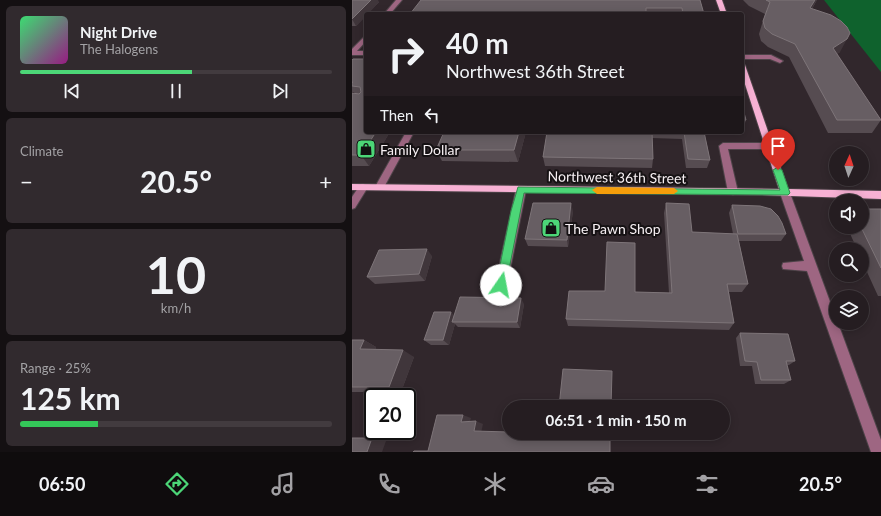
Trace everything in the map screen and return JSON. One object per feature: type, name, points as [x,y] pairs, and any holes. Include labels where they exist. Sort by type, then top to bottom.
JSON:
[{"type":"main road","points":[[718,0],[723,12]]},
{"type":"main road","points":[[744,71],[785,193]]},
{"type":"main road","name":"Northwest 36th Street","points":[[352,187],[881,195]]},
{"type":"street","points":[[389,12],[399,0]]},
{"type":"street","points":[[352,53],[364,39]]},
{"type":"street","points":[[352,53],[364,53]]},
{"type":"street","points":[[744,57],[771,57],[780,61]]},
{"type":"street","points":[[380,187],[409,134]]},
{"type":"street","points":[[734,192],[723,146],[770,146]]},
{"type":"street","points":[[352,205],[363,187]]},
{"type":"street","points":[[501,285],[515,211],[521,190]]},
{"type":"street","points":[[785,193],[878,452]]},
{"type":"street","points":[[787,266],[811,266]]},
{"type":"green space","points":[[824,0],[881,0],[881,72]]},
{"type":"building","points":[[352,0],[371,0],[352,19]]},
{"type":"building","points":[[421,0],[700,0],[703,12],[683,12],[682,8],[646,8],[646,12],[412,12]]},
{"type":"building","points":[[766,0],[815,0],[810,8],[831,15],[847,27],[850,33],[847,39],[833,48],[881,120],[837,120],[795,44],[772,34],[765,28],[763,21],[770,2]]},
{"type":"building","points":[[364,59],[364,134],[375,134],[361,155],[352,155],[352,93],[359,94],[361,92],[360,87],[352,86],[352,60]]},
{"type":"building","points":[[443,134],[518,134],[514,150],[436,150]]},
{"type":"building","points":[[547,134],[652,134],[653,159],[543,157]]},
{"type":"building","points":[[684,134],[704,134],[710,160],[688,159]]},
{"type":"building","name":"The Pawn Shop","points":[[533,203],[571,203],[567,240],[525,239]]},
{"type":"building","points":[[666,203],[689,204],[692,232],[737,234],[748,284],[727,284],[734,323],[566,319],[569,291],[605,291],[607,242],[635,243],[635,292],[672,293]]},
{"type":"building","points":[[732,205],[760,206],[771,209],[778,216],[786,234],[738,234]]},
{"type":"building","points":[[869,209],[881,209],[881,268],[864,234],[869,234]]},
{"type":"building","points":[[427,249],[419,274],[367,277],[379,250]]},
{"type":"building","points":[[460,297],[521,298],[517,322],[452,322]]},
{"type":"building","points":[[434,312],[451,312],[443,340],[424,340]]},
{"type":"building","points":[[740,333],[788,334],[795,361],[786,361],[791,380],[761,380],[757,362],[745,361]]},
{"type":"building","points":[[352,340],[364,340],[360,349],[403,350],[389,387],[352,387]]},
{"type":"building","points":[[563,369],[612,371],[611,400],[560,400]]},
{"type":"building","points":[[437,415],[463,415],[461,422],[476,421],[474,431],[502,432],[502,440],[610,440],[610,452],[413,452],[428,451]]},
{"type":"building","points":[[352,438],[364,438],[364,440],[371,440],[367,452],[352,452]]},
{"type":"slow traffic","points":[[597,190],[674,191]]},
{"type":"place","name":"Family Dollar","points":[[366,149]]},
{"type":"place","name":"The Pawn Shop","points":[[551,228]]},
{"type":"route","points":[[501,285],[515,211],[521,190],[785,193],[778,170]]}]
